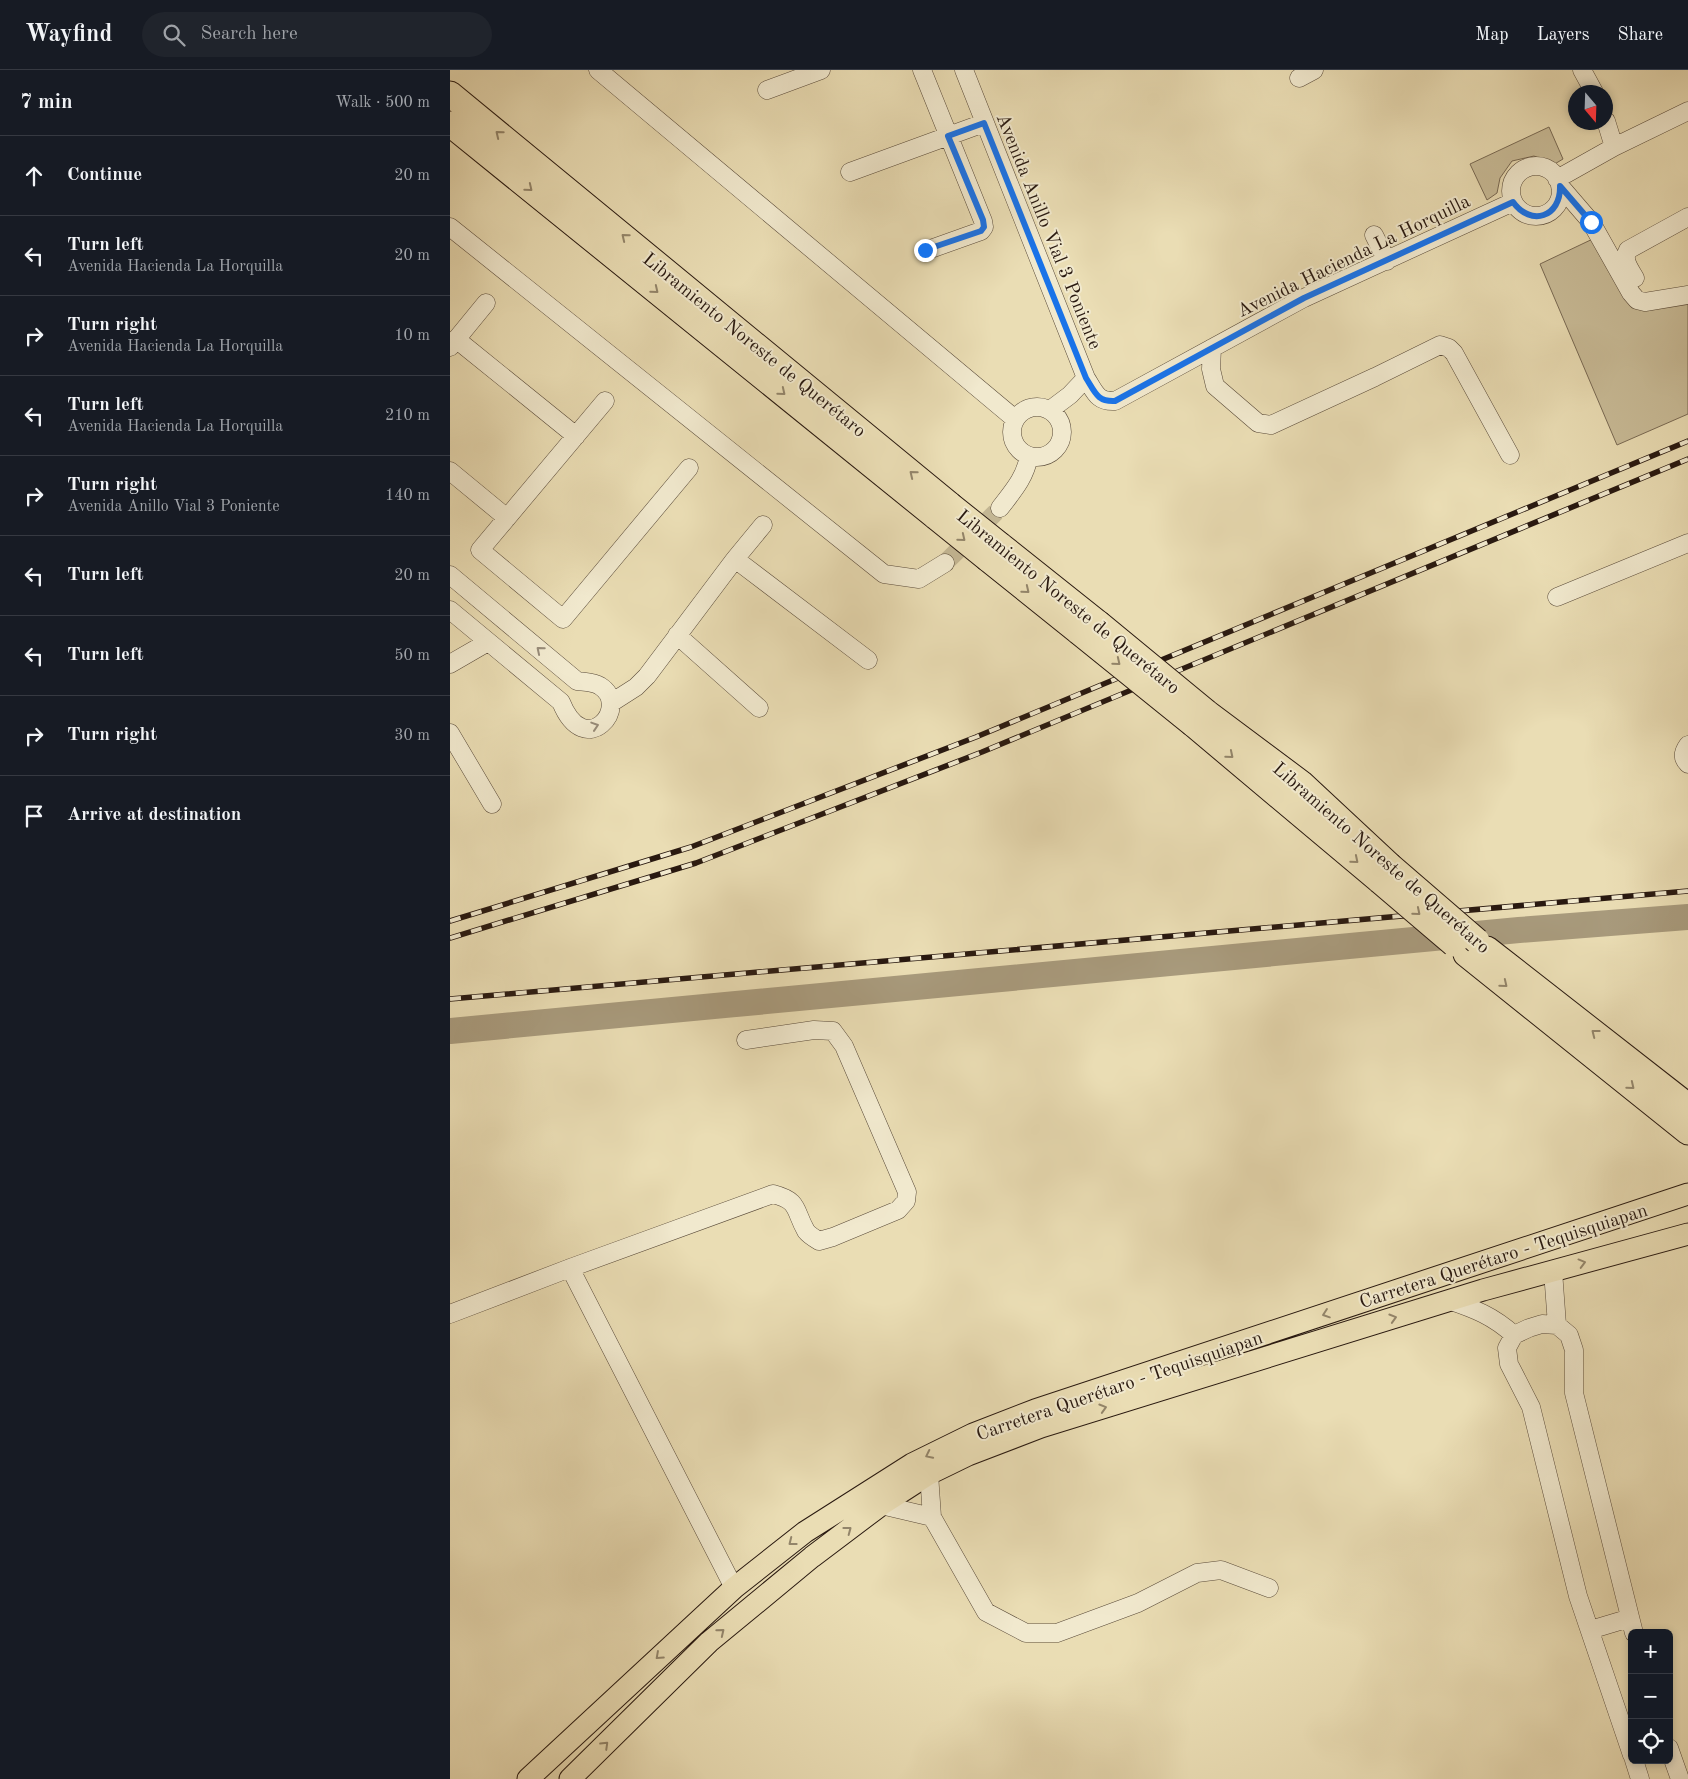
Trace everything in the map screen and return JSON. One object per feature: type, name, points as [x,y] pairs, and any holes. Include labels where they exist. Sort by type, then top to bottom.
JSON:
[{"type":"highway","name":"Libramiento Noreste de Querétaro","points":[[450,94],[943,511]]},
{"type":"highway","name":"Libramiento Noreste de Querétaro","points":[[450,124],[943,511],[1199,718],[1385,873],[1688,1132]]},
{"type":"highway","name":"Libramiento Noreste de Querétaro","points":[[1471,948],[1688,1106]]},
{"type":"main road","name":"Carretera Querétaro - Tequisquiapan","points":[[528,1779],[734,1588],[805,1532],[912,1464],[972,1434],[1035,1410],[1688,1194]]},
{"type":"main road","name":"Carretera Querétaro - Tequisquiapan","points":[[570,1779],[709,1642],[812,1557],[881,1505],[929,1474],[968,1455],[1041,1428],[1448,1300],[1688,1234]]},
{"type":"street","points":[[598,70],[1015,419]]},
{"type":"street","points":[[767,90],[821,70]]},
{"type":"street","points":[[922,70],[983,220],[984,227],[981,231],[925,250]]},
{"type":"street","name":"Avenida Anillo Vial 3 Poniente","points":[[964,70],[1086,378],[1096,395],[1105,402]]},
{"type":"street","points":[[1299,78],[1314,70]]},
{"type":"street","points":[[1582,70],[1590,85]]},
{"type":"street","points":[[1559,182],[1614,147],[1688,112]]},
{"type":"street","points":[[850,172],[984,123]]},
{"type":"street","points":[[1609,130],[1614,147]]},
{"type":"street","points":[[1559,182],[1560,195],[1554,209],[1539,216],[1524,214],[1513,202],[1510,194],[1514,178],[1520,172],[1536,166],[1552,172],[1591,222],[1631,293],[1637,300],[1645,302],[1688,295]]},
{"type":"street","name":"Avenida Hacienda La Horquilla","points":[[1105,402],[1115,401],[1304,298],[1513,202]]},
{"type":"street","points":[[1637,282],[1625,261],[1625,255],[1628,250],[1688,216]]},
{"type":"street","points":[[450,227],[884,574],[919,579],[944,563]]},
{"type":"street","points":[[1374,235],[1387,261]]},
{"type":"street","points":[[486,303],[453,343],[576,436]]},
{"type":"street","points":[[1212,348],[1211,369],[1215,386],[1258,423],[1271,425],[1440,344],[1449,348],[1454,353],[1510,455]]},
{"type":"street","points":[[1050,410],[1070,395],[1086,378]]},
{"type":"street","points":[[605,401],[480,550],[563,618],[689,468]]},
{"type":"street","points":[[1031,407],[1041,407],[1050,410],[1062,426],[1062,436],[1058,445],[1052,452],[1043,456],[1029,456],[1016,447],[1012,438],[1012,428],[1015,419],[1031,407]]},
{"type":"street","points":[[1000,508],[1020,482],[1026,470],[1029,456]]},
{"type":"street","points":[[450,471],[507,518]]},
{"type":"street","points":[[611,703],[636,687],[647,676],[763,525]]},
{"type":"street","points":[[1556,597],[1688,543]]},
{"type":"street","points":[[735,559],[868,660]]},
{"type":"street","points":[[450,575],[577,681],[599,685],[608,692],[611,703],[610,714],[604,723],[594,728],[583,729],[573,724],[566,715],[561,702],[450,610]]},
{"type":"street","points":[[677,635],[759,708]]},
{"type":"street","points":[[450,664],[488,642]]},
{"type":"street","points":[[561,702],[577,681]]},
{"type":"street","points":[[450,734],[492,804]]},
{"type":"street","points":[[1688,745],[1684,752],[1684,760],[1688,764]]},
{"type":"street","points":[[450,1314],[773,1194],[786,1197],[795,1206],[807,1232],[818,1241],[833,1237],[898,1210],[906,1201],[906,1192],[844,1046],[833,1031],[814,1030],[746,1040]]},
{"type":"street","points":[[570,1268],[734,1588]]},
{"type":"street","points":[[1552,1271],[1557,1325]]},
{"type":"street","points":[[1448,1300],[1484,1313],[1500,1322],[1514,1335]]},
{"type":"street","points":[[1590,1630],[1632,1625],[1574,1393],[1574,1350],[1568,1335],[1557,1325],[1542,1324],[1514,1335],[1508,1348],[1509,1364],[1531,1407],[1578,1596],[1628,1743]]},
{"type":"street","points":[[929,1474],[932,1516],[986,1612],[1026,1633],[1057,1634],[1138,1602],[1197,1573],[1221,1570],[1269,1588]]},
{"type":"street","points":[[881,1505],[932,1516]]},
{"type":"street","points":[[1673,1759],[1680,1779]]},
{"type":"street","points":[[1635,1764],[1640,1779]]},
{"type":"shaded area","points":[[1549,127],[1563,159],[1553,165],[1534,156],[1512,161],[1500,178],[1497,193],[1487,200],[1470,164]]},
{"type":"shaded area","points":[[1599,236],[1632,298],[1688,289],[1688,414],[1617,445],[1540,264]]},
{"type":"waterway","points":[[450,1031],[1519,930],[1688,917]]},
{"type":"tunnel","points":[[945,563],[1000,508]]},
{"type":"railway","points":[[450,921],[691,847],[976,737],[1688,441]]},
{"type":"railway","points":[[450,938],[696,863],[982,752],[1688,459]]},
{"type":"railway","points":[[450,999],[1688,891]]},
{"type":"route","points":[[925,250],[981,231],[984,227],[983,220],[948,136],[984,123],[1086,378],[1096,395],[1105,402],[1115,401],[1304,298],[1513,202],[1524,214],[1539,216],[1547,214],[1554,209],[1558,202],[1560,186],[1591,222]]}]
